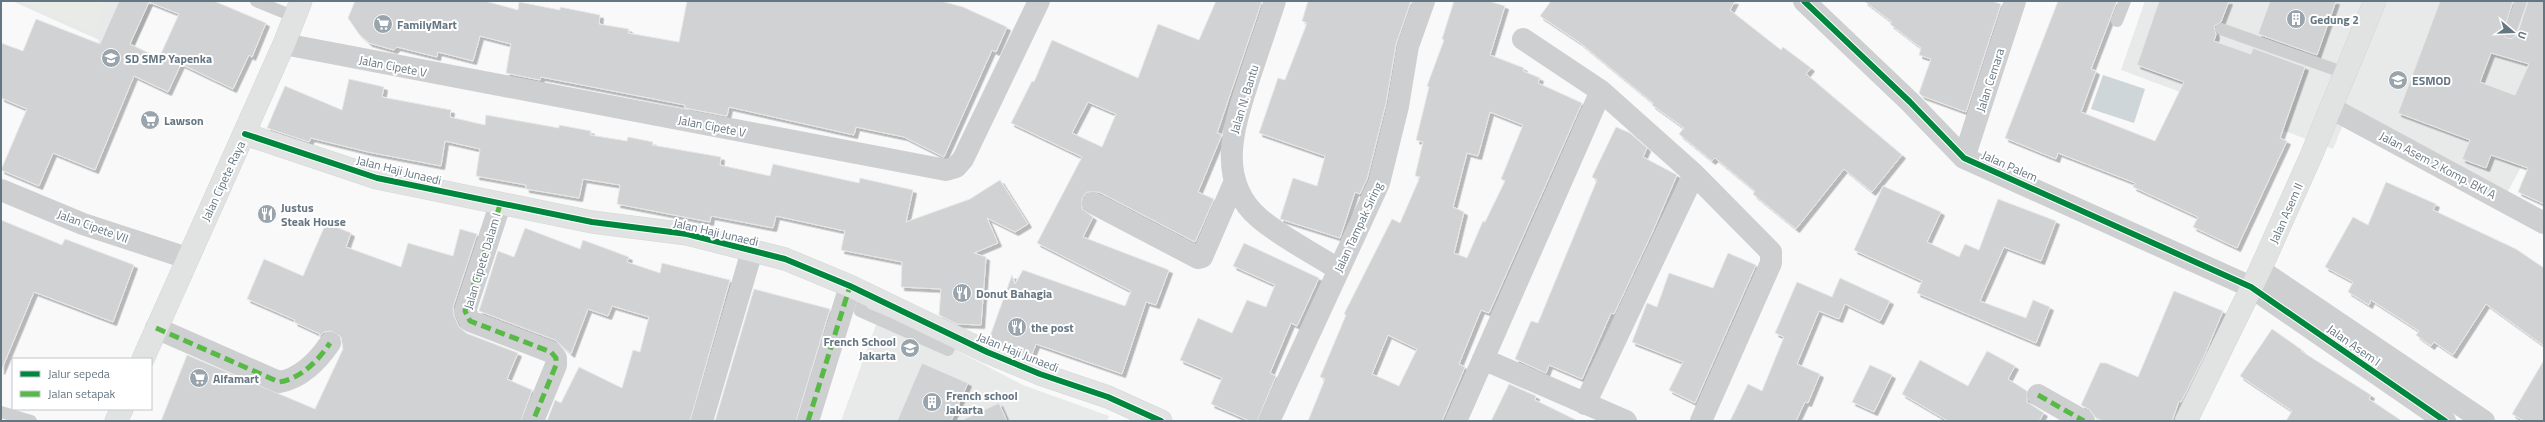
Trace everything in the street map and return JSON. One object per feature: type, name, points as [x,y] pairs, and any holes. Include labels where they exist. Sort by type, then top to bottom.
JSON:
[{"type":"street","name":"Jalan Cipete V","points":[[284,44],[946,170],[956,167],[963,159],[1039,1]]},
{"type":"street","name":"Jalan N. Bantu","points":[[1275,1],[1236,121],[1230,157],[1234,183],[1244,200],[1259,218],[1338,269]]},
{"type":"street","name":"Jalan Tampak Siring","points":[[1270,421],[1338,269],[1379,183],[1398,106],[1408,46],[1424,1]]},
{"type":"street","name":"Jalan Palem","points":[[1804,1],[1910,102],[1964,158],[2255,278]]},
{"type":"street","name":"Jalan Cemara","points":[[1964,158],[2015,1]]},
{"type":"street","name":"Jalan Asem II","points":[[2186,421],[2255,278],[2331,108],[2375,1]]},
{"type":"street","name":"Jalan Cipete Raya","points":[[143,358],[187,258],[245,134],[298,9]]},
{"type":"street","points":[[1522,39],[1601,91],[1694,174],[1769,250],[1772,259],[1701,421]]},
{"type":"street","points":[[1456,421],[1601,91]]},
{"type":"street","name":"Jalan Asem 2 Komp. BKI A","points":[[2331,108],[2544,223]]},
{"type":"street","name":"Jalan Haji Junaedi","points":[[245,134],[377,178],[500,205],[592,222],[687,234],[785,259],[857,290],[954,337],[1040,374],[1108,397],[1161,421]]},
{"type":"street","points":[[1585,404],[1694,174]]},
{"type":"street","points":[[1093,203],[1198,258],[1202,257],[1234,183]]},
{"type":"street","name":"Jalan Cipete VII","points":[[1,190],[82,224],[187,258]]},
{"type":"street","name":"Jalan Cipete Dalam I","points":[[500,205],[465,311],[470,321],[551,352],[556,358],[556,365],[533,421]]},
{"type":"street","points":[[702,421],[752,251]]},
{"type":"street","points":[[2255,278],[2484,421]]},
{"type":"street","name":"Jalan Asem I","points":[[2255,278],[2445,421]]},
{"type":"street","points":[[808,421],[857,290]]},
{"type":"street","points":[[156,328],[279,382],[292,380],[322,355],[330,344]]},
{"type":"street","points":[[1483,359],[1626,421]]},
{"type":"street","points":[[2038,395],[2084,421]]},
{"type":"street","points":[[116,421],[122,410]]},
{"type":"lane","points":[[256,1],[298,9]]},
{"type":"lane","points":[[2117,22],[2125,1]]},
{"type":"lane","points":[[2510,32],[2521,1]]},
{"type":"lane","points":[[2221,30],[2346,73]]},
{"type":"lane","points":[[1,412],[30,421]]},
{"type":"shaded area","name":"SD SMP Yapenka","points":[[12,1],[155,1],[116,89],[84,75],[99,40]]},
{"type":"shaded area","points":[[20,1],[107,1],[93,33]]},
{"type":"shaded area","points":[[2145,1],[2544,1],[2544,124],[2506,195],[2345,120],[2333,149],[2121,70]]},
{"type":"shaded area","points":[[2103,75],[2145,89],[2134,123],[2091,109]]},
{"type":"shaded area","name":"French School Jakarta","points":[[881,311],[1023,385],[1109,416],[1107,421],[841,421]]},
{"type":"building","points":[[119,1],[214,1],[266,23],[252,57],[249,55],[233,89],[181,64],[168,92],[134,76],[95,170],[53,153],[39,186],[1,170],[27,109],[1,98],[1,43],[23,51],[36,19],[100,44]],"holes":[[[149,2],[179,14],[159,58],[130,44]]]},
{"type":"building","points":[[355,1],[485,1],[518,10],[519,2],[560,10],[560,7],[600,15],[599,24],[629,29],[628,33],[679,42],[687,1],[941,1],[963,7],[1007,27],[996,52],[992,50],[944,157],[904,137],[856,127],[854,135],[729,107],[727,116],[685,108],[685,105],[541,77],[540,80],[506,73],[511,44],[480,36],[473,61],[438,52],[437,57],[397,47],[394,50],[369,43],[359,34],[348,18]]},
{"type":"building","points":[[1216,1],[1262,1],[1217,133],[1221,134],[1221,137],[1198,192],[1214,199],[1195,242],[1099,192],[1087,192],[1082,198],[1082,209],[1093,217],[1083,237],[1169,270],[1156,305],[1146,302],[1122,374],[1036,344],[1031,357],[989,339],[1012,275],[1015,284],[1023,270],[1125,306],[1131,291],[1037,243],[1082,157],[1011,123],[1032,81],[1034,82],[1052,40],[1138,78],[1158,24],[1199,40]],"holes":[[[1088,102],[1116,114],[1102,147],[1072,133]]]},
{"type":"building","points":[[1308,1],[1411,1],[1396,44],[1386,103],[1367,179],[1360,194],[1355,192],[1340,238],[1280,219],[1293,178],[1317,186],[1325,156],[1259,133],[1278,78],[1285,80],[1307,23],[1302,21]]},
{"type":"building","points":[[1454,1],[1489,1],[1505,6],[1490,55],[1524,68],[1523,71],[1540,78],[1538,83],[1582,103],[1489,313],[1481,310],[1459,364],[1465,367],[1442,421],[1308,421],[1325,379],[1320,377],[1346,315],[1344,314],[1392,219],[1400,223],[1420,177],[1415,176],[1423,142],[1416,140],[1429,87],[1427,86],[1444,40],[1442,39]],"holes":[[[1490,112],[1523,125],[1501,179],[1505,181],[1485,222],[1483,221],[1467,258],[1454,253],[1464,212],[1453,207],[1467,153],[1478,156]],[[1388,335],[1417,349],[1399,386],[1372,374]]]},
{"type":"building","points":[[1551,1],[1735,1],[1730,10],[1781,50],[1783,47],[1811,68],[1806,74],[1902,155],[1872,192],[1844,169],[1796,229],[1753,194],[1755,191],[1715,158],[1712,161],[1679,134],[1684,128],[1652,105],[1653,103],[1579,42],[1540,16]]},
{"type":"building","points":[[1864,1],[1992,1],[2001,4],[1966,112],[1922,96],[1919,93],[1931,59],[1919,55],[1921,48],[1890,24],[1892,22]]},
{"type":"building","points":[[2058,1],[2117,1],[2091,69],[2096,71],[2081,112],[2155,141],[2184,82],[2137,65],[2159,1],[2229,1],[2221,22],[2214,26],[2216,35],[2214,41],[2251,54],[2253,48],[2305,67],[2280,138],[2287,141],[2237,248],[2193,227],[2198,217],[2133,187],[2135,183],[2058,153],[2056,159],[2005,138]]},
{"type":"building","name":"Gedung 2","points":[[2270,1],[2336,1],[2317,55],[2258,34]]},
{"type":"building","points":[[2440,1],[2513,1],[2503,33],[2505,37],[2511,39],[2517,35],[2528,1],[2544,1],[2544,204],[2518,192],[2528,168],[2491,155],[2486,168],[2462,159],[2470,140],[2398,113]],"holes":[[[2491,53],[2529,64],[2515,95],[2480,82]]]},
{"type":"building","points":[[349,79],[384,87],[382,97],[451,110],[450,117],[485,125],[486,115],[559,128],[559,125],[591,131],[590,135],[627,141],[628,137],[653,142],[652,145],[721,157],[720,165],[770,176],[773,164],[859,183],[860,178],[913,190],[906,222],[970,199],[1000,180],[1028,224],[1015,232],[987,218],[998,243],[974,253],[986,257],[981,325],[957,324],[939,315],[941,289],[901,287],[902,262],[841,250],[845,231],[776,216],[773,228],[711,216],[710,222],[617,204],[620,185],[583,179],[579,198],[526,189],[526,185],[476,176],[480,149],[445,141],[441,166],[368,152],[311,138],[309,142],[267,128],[285,86],[342,110]]},
{"type":"building","points":[[1616,127],[1630,133],[1647,148],[1643,157],[1677,175],[1652,233],[1614,314],[1611,313],[1582,379],[1549,365],[1546,373],[1515,359],[1531,321],[1538,323],[1597,180],[1592,177]]},
{"type":"building","points":[[2386,182],[2436,204],[2433,210],[2516,249],[2544,268],[2544,346],[2486,304],[2453,355],[2434,342],[2431,346],[2416,335],[2419,331],[2371,300],[2369,305],[2348,292],[2353,282],[2325,267],[2353,217],[2368,225]]},
{"type":"building","points":[[1883,186],[1941,212],[1927,242],[1959,257],[1965,244],[1979,250],[1998,199],[2056,221],[2041,261],[2004,247],[1980,301],[2026,318],[2033,300],[2050,307],[2036,343],[1917,293],[1922,281],[1854,250]]},
{"type":"building","points":[[1,220],[62,245],[65,239],[134,265],[113,322],[34,292],[1,371]]},
{"type":"building","points":[[326,223],[351,233],[346,247],[401,267],[408,243],[453,256],[460,229],[477,234],[453,307],[454,316],[459,327],[466,333],[518,353],[507,379],[532,390],[521,421],[161,421],[187,355],[315,409],[343,349],[341,337],[331,331],[324,332],[319,337],[320,334],[294,322],[295,320],[247,299],[264,259],[303,276]]},
{"type":"building","points":[[525,228],[580,249],[583,240],[629,257],[627,262],[660,273],[662,263],[730,280],[690,421],[547,421],[555,400],[561,403],[579,367],[622,388],[633,350],[640,352],[649,317],[612,306],[608,316],[588,309],[571,354],[555,340],[479,311],[498,251],[514,257]]},
{"type":"building","points":[[1244,243],[1319,278],[1297,326],[1291,323],[1270,373],[1276,376],[1257,421],[1250,421],[1211,404],[1222,378],[1180,360],[1198,318],[1232,333],[1247,300],[1266,307],[1275,285],[1233,266]]},
{"type":"building","points":[[1728,253],[1756,265],[1695,403],[1669,390],[1683,362],[1632,342],[1647,303],[1657,307],[1669,273],[1713,288]]},
{"type":"building","points":[[1840,278],[1890,301],[1880,321],[1845,304],[1839,319],[1819,311],[1797,364],[1820,374],[1808,403],[1805,402],[1796,421],[1730,421],[1748,384],[1762,391],[1784,337],[1775,333],[1797,282],[1832,297]]},
{"type":"building","points":[[754,289],[830,309],[796,421],[715,421]]},
{"type":"building","points":[[2174,291],[2223,311],[2205,354],[2181,402],[2179,401],[2172,421],[2103,421],[2096,418],[2090,410],[2081,405],[2100,363],[2106,363],[2138,377]]},
{"type":"building","points":[[2272,329],[2302,350],[2301,351],[2371,395],[2369,399],[2402,421],[2286,421],[2292,411],[2240,376]]},
{"type":"building","points":[[1987,351],[2015,366],[2008,379],[2027,391],[2027,402],[2044,413],[2039,421],[1948,421],[1902,394],[1920,360],[1968,386]]},
{"type":"building","points":[[2544,360],[2544,421],[2524,421],[2512,414]]},
{"type":"building","name":"French school Jakarta","points":[[922,363],[968,383],[951,421],[897,421]]},
{"type":"building","points":[[1870,365],[1892,375],[1874,412],[1852,402]]},
{"type":"building","points":[[1509,384],[1536,396],[1535,400],[1578,421],[1491,421]]},
{"type":"building","points":[[999,403],[1007,421],[960,421]]},
{"type":"marked path","points":[[500,205],[465,311],[470,321],[551,352],[556,358],[556,365],[533,421]]},
{"type":"marked path","points":[[808,421],[850,286]]},
{"type":"marked path","points":[[156,328],[279,382],[294,377],[308,368],[330,343]]},
{"type":"marked path","points":[[2038,395],[2084,421]]},
{"type":"cycle path","points":[[1804,1],[1910,102],[1964,158],[2251,287],[2445,421]]},
{"type":"cycle path","points":[[245,134],[377,178],[592,222],[687,234],[785,259],[850,286],[987,352],[1040,374],[1108,397],[1161,421]]},
{"type":"place","name":"Gedung 2","points":[[2296,19]]},
{"type":"place","name":"FamilyMart","points":[[383,24]]},
{"type":"place","name":"SD SMP Yapenka","points":[[111,58]]},
{"type":"place","name":"ESMOD","points":[[2398,80]]},
{"type":"place","name":"Lawson","points":[[150,120]]},
{"type":"place","name":"Justus Steak House","points":[[267,214]]},
{"type":"place","name":"Donut Bahagia","points":[[962,293]]},
{"type":"place","name":"the post","points":[[1017,327]]},
{"type":"place","name":"French School Jakarta","points":[[910,348]]},
{"type":"place","name":"Alfamart","points":[[199,378]]},
{"type":"place","name":"French school Jakarta","points":[[932,402]]}]
